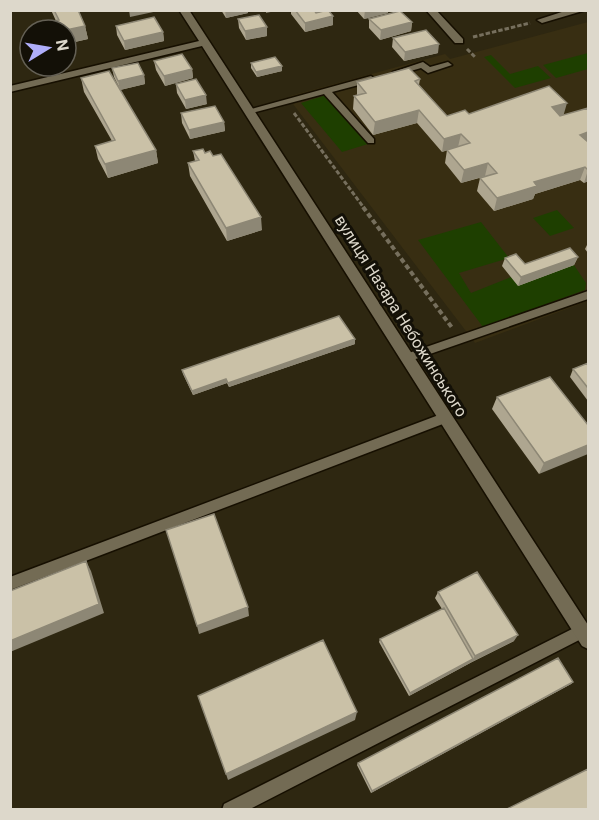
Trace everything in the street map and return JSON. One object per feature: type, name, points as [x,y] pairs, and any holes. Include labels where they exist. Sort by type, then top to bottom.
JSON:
[{"type":"street","name":"вулиця Назара Небожинського","points":[[184,10],[585,635]]},
{"type":"street","points":[[430,10],[459,41]]},
{"type":"street","points":[[542,20],[582,10]]},
{"type":"street","points":[[10,89],[204,43]]},
{"type":"lane","points":[[390,74],[423,65],[428,70],[448,65]]},
{"type":"lane","points":[[248,111],[380,76]]},
{"type":"lane","points":[[326,91],[370,141]]},
{"type":"lane","points":[[407,357],[588,296]]},
{"type":"lane","points":[[10,584],[444,418]]},
{"type":"lane","points":[[230,810],[585,635]]},
{"type":"path","points":[[459,41],[542,20]]},
{"type":"path","points":[[285,101],[461,339]]},
{"type":"shaded area","points":[[588,22],[588,301],[475,343],[290,100],[290,96],[445,54],[450,59]]},
{"type":"green space","points":[[588,53],[588,69],[556,78],[543,65]]},
{"type":"green space","points":[[491,55],[510,74],[538,66],[551,78],[515,88],[484,57]]},
{"type":"green space","points":[[326,95],[368,144],[342,152],[301,103]]},
{"type":"green space","points":[[557,210],[574,228],[550,236],[533,218]]},
{"type":"green space","points":[[481,222],[509,258],[459,273],[471,293],[511,277],[574,265],[586,283],[585,290],[483,327],[418,240]]},
{"type":"building","points":[[54,10],[78,10],[85,26],[78,27],[78,18],[58,18]]},
{"type":"building","points":[[295,10],[314,10],[316,13],[328,10],[333,16],[305,23]]},
{"type":"building","points":[[400,11],[412,22],[381,30],[369,19]]},
{"type":"building","points":[[259,15],[267,27],[245,31],[238,19]]},
{"type":"building","points":[[154,17],[163,32],[124,41],[116,26]]},
{"type":"building","points":[[426,30],[439,44],[405,52],[393,38]]},
{"type":"building","points":[[182,54],[192,69],[164,76],[154,61]]},
{"type":"building","points":[[275,57],[282,66],[256,72],[251,63]]},
{"type":"building","points":[[138,63],[144,75],[118,81],[112,68]]},
{"type":"building","points":[[409,68],[420,79],[415,81],[447,116],[465,110],[469,114],[549,86],[567,103],[552,107],[560,116],[588,108],[588,132],[580,135],[588,142],[588,170],[585,167],[534,182],[537,186],[497,198],[480,178],[497,173],[488,163],[464,170],[447,150],[470,143],[461,134],[444,139],[419,110],[375,122],[354,96],[366,93],[357,82]]},
{"type":"building","points":[[109,71],[156,150],[105,164],[95,146],[115,140],[81,78]]},
{"type":"building","points":[[196,79],[206,95],[185,100],[176,84]]},
{"type":"building","points":[[215,106],[224,122],[189,130],[181,113]]},
{"type":"building","points":[[203,149],[205,153],[210,151],[213,156],[221,154],[261,217],[226,228],[188,163],[199,160],[193,151]]},
{"type":"building","points":[[570,248],[578,257],[521,277],[505,258],[516,254],[525,264]]},
{"type":"building","points":[[339,316],[355,339],[228,383],[226,379],[192,391],[182,370]]},
{"type":"building","points":[[588,363],[588,388],[573,369]]},
{"type":"building","points":[[550,377],[588,425],[588,445],[544,463],[497,397]]},
{"type":"building","points":[[214,514],[248,607],[197,626],[166,530]]},
{"type":"building","points":[[86,561],[99,604],[10,641],[10,591]]},
{"type":"building","points":[[477,572],[518,635],[475,656],[438,592]]},
{"type":"building","points":[[444,608],[473,659],[410,693],[380,639]]},
{"type":"building","points":[[323,640],[357,712],[226,774],[198,696]]},
{"type":"building","points":[[558,658],[573,682],[372,791],[358,763]]},
{"type":"building","points":[[588,769],[588,810],[505,810]]}]
